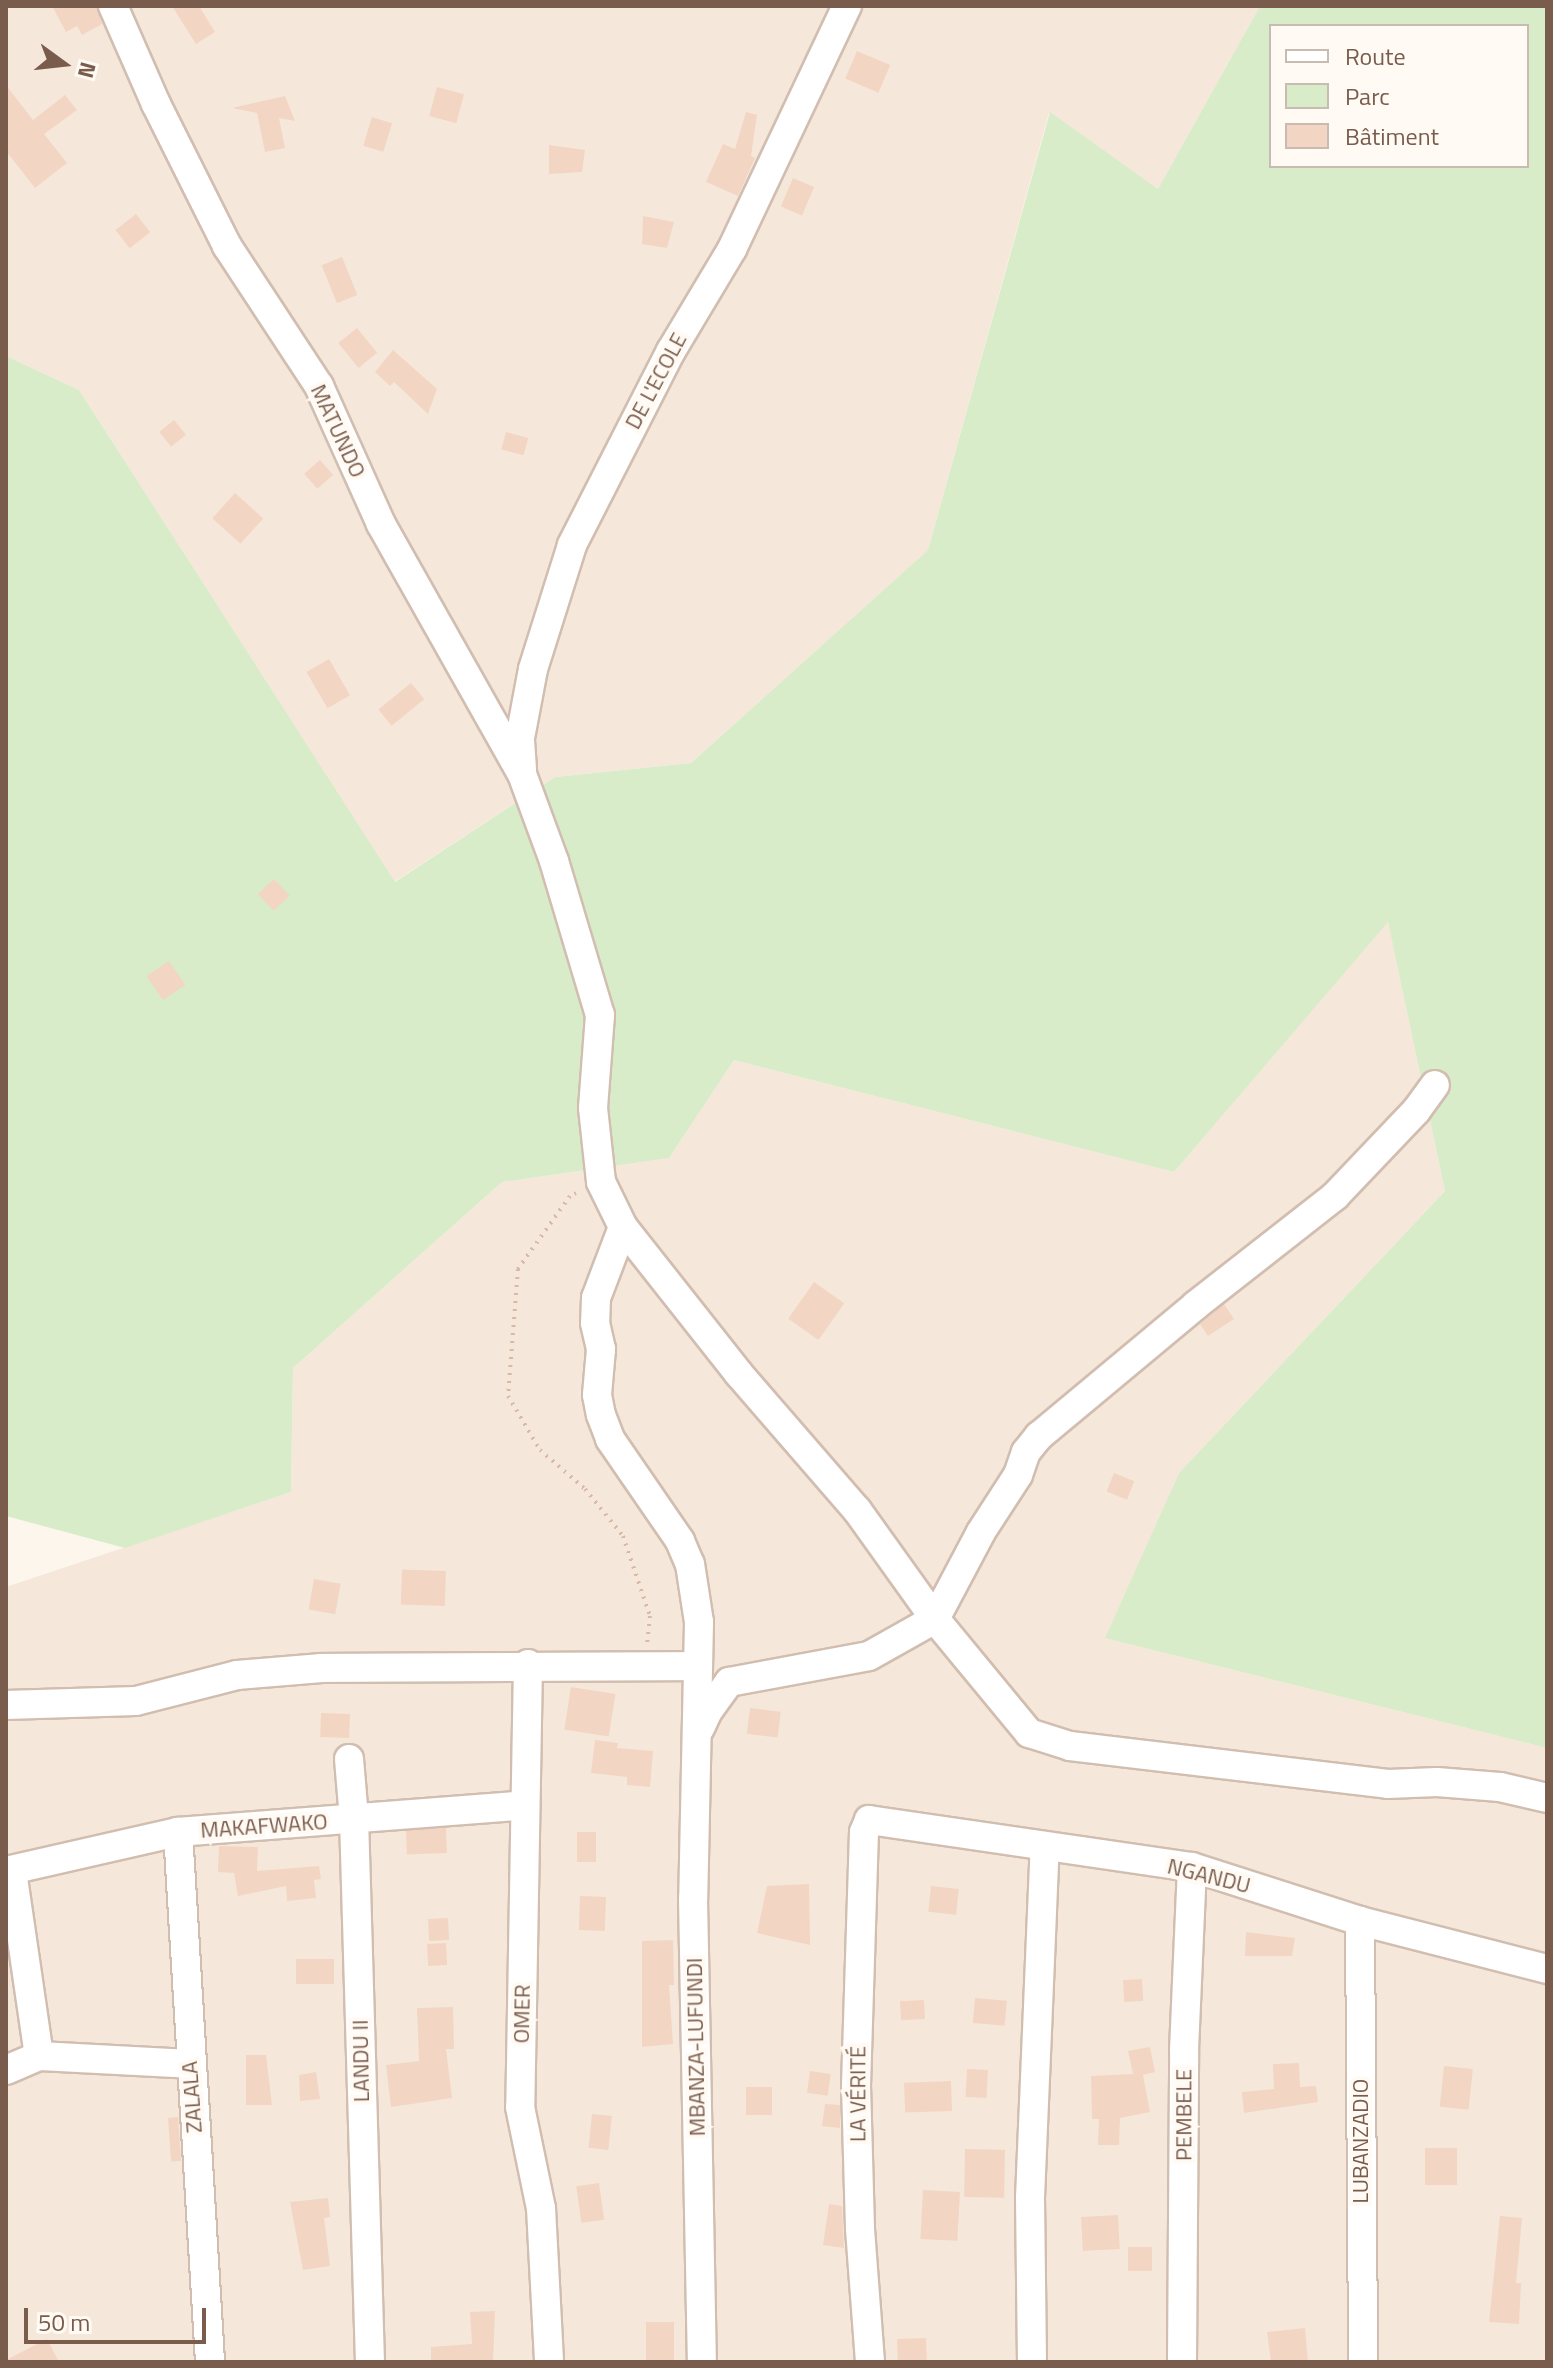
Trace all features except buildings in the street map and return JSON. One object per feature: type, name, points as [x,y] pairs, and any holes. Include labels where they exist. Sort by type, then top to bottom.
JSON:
[{"type":"street","name":"MATUNDO","points":[[113,6],[156,104],[227,246],[319,386],[381,524],[522,774],[554,861],[600,1015],[593,1108],[601,1182],[623,1227],[739,1374],[857,1510],[935,1619],[1029,1733],[1047,1740],[1388,1784],[1437,1782],[1500,1787],[1547,1798]]},
{"type":"street","name":"DE L'ECOLE","points":[[522,774],[520,738],[533,669],[572,545],[671,351],[732,249],[847,6]]},
{"type":"street","points":[[699,1731],[708,1711],[729,1682],[869,1656],[935,1619],[981,1532],[1018,1475],[1026,1452],[1039,1436],[1196,1305],[1335,1196],[1416,1111],[1435,1085]]},
{"type":"street","name":"MBANZA-LUFUNDI","points":[[623,1227],[596,1298],[595,1323],[601,1349],[597,1395],[610,1439],[680,1541],[690,1564],[699,1622],[693,1899],[702,2362]]},
{"type":"street","points":[[6,1705],[136,1701],[237,1675],[322,1668],[528,1664],[696,1666]]},
{"type":"street","name":"OMER","points":[[528,1664],[520,2107],[541,2208],[549,2362]]},
{"type":"street","name":"LANDU II","points":[[349,1759],[354,1818],[370,2362]]},
{"type":"street","name":"MAKAFWAKO","points":[[9,1871],[178,1832],[525,1805]]},
{"type":"street","name":"NGANDU","points":[[865,1825],[875,1820],[1192,1867],[1360,1921],[1547,1969]]},
{"type":"street","name":"LA VÉRITÉ","points":[[865,1825],[856,2086],[860,2228],[870,2362]]},
{"type":"street","name":"ZALALA","points":[[178,1832],[210,2362]]},
{"type":"street","points":[[1032,2362],[1030,2198],[1045,1846]]},
{"type":"street","name":"PEMBELE","points":[[1182,2362],[1184,2050],[1192,1867]]},
{"type":"street","points":[[9,1871],[39,2056]]},
{"type":"street","name":"LUBANZADIO","points":[[1360,1921],[1363,2362]]},
{"type":"street","points":[[6,2070],[39,2056],[190,2064]]},
{"type":"path","points":[[601,1182],[570,1196],[518,1269],[508,1396],[540,1450],[585,1489],[623,1536],[650,1616],[645,1664]]},
{"type":"shaded area","points":[[6,6],[1260,6],[1158,189],[1049,113],[928,550],[691,763],[555,777],[394,882],[79,390],[6,356]]},
{"type":"shaded area","points":[[1388,921],[1445,1191],[1179,1473],[1106,1638],[1547,1748],[1547,2362],[6,2362],[6,1587],[291,1492],[293,1368],[502,1182],[669,1158],[734,1060],[1174,1172]]},
{"type":"green space","points":[[1260,6],[1547,6],[1547,1748],[1105,1638],[1179,1473],[1445,1191],[1388,922],[1174,1172],[734,1060],[669,1158],[502,1182],[293,1368],[291,1492],[125,1548],[6,1516],[6,356],[79,390],[395,882],[555,777],[691,763],[928,550],[1050,112],[1158,189]]}]
